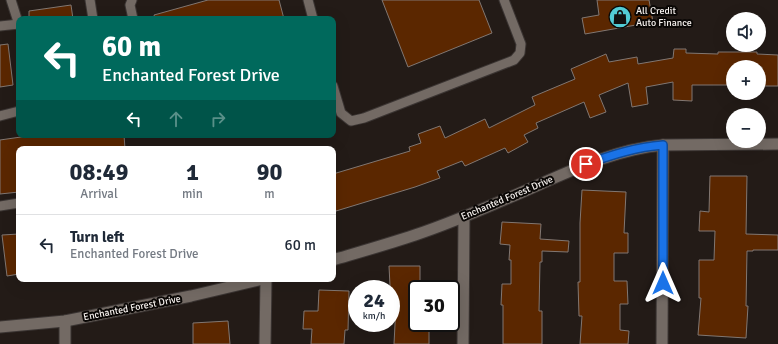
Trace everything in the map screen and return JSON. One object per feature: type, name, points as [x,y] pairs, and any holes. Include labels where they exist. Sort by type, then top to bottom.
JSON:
[{"type":"street","name":"Enchanted Forest Drive","points":[[336,259],[416,234],[464,216],[586,164],[621,152],[647,146],[663,145],[778,144]]},
{"type":"street","points":[[662,344],[663,145]]},
{"type":"street","points":[[463,344],[464,216]]},
{"type":"street","name":"Enchanted Forest Drive","points":[[0,326],[65,321],[191,296],[251,282]]},
{"type":"street","points":[[264,282],[266,344]]},
{"type":"street","points":[[65,321],[65,344]]},
{"type":"lane","points":[[11,0],[16,16]]},
{"type":"lane","points":[[90,0],[93,16]]},
{"type":"lane","points":[[308,0],[312,16]]},
{"type":"lane","points":[[336,96],[341,113],[351,121],[364,118],[514,60],[520,53],[521,44],[504,0]]},
{"type":"lane","points":[[130,2],[132,16]]},
{"type":"lane","points":[[0,26],[16,25]]},
{"type":"lane","points":[[0,116],[16,112]]},
{"type":"lane","points":[[0,206],[16,203]]},
{"type":"building","points":[[208,0],[279,0],[283,16],[154,16]]},
{"type":"building","points":[[382,0],[479,0],[492,33],[408,67]]},
{"type":"building","name":"All Credit Auto Finance","points":[[597,0],[649,0],[653,22],[585,34],[582,18],[599,15]]},
{"type":"building","points":[[71,5],[73,16],[29,16],[29,11]]},
{"type":"building","points":[[8,44],[13,85],[0,87],[0,45]]},
{"type":"building","points":[[674,49],[686,49],[686,53],[718,54],[718,52],[757,52],[757,54],[778,55],[778,86],[766,86],[766,60],[726,60],[726,85],[692,85],[692,101],[673,100],[673,82],[646,87],[648,104],[632,107],[628,83],[599,95],[606,112],[590,118],[584,102],[536,123],[538,128],[524,135],[528,142],[508,153],[505,148],[465,166],[462,161],[437,171],[440,178],[336,211],[336,173],[410,151],[409,147],[421,143],[418,134],[440,126],[445,138],[485,119],[489,128],[535,105],[532,97],[575,79],[571,69],[606,54],[609,62],[637,57],[638,64],[673,58]]},
{"type":"building","points":[[16,138],[124,138],[125,146],[16,146],[16,192],[0,194],[0,140]]},
{"type":"building","points":[[710,176],[747,176],[746,234],[778,235],[778,250],[747,251],[746,306],[748,306],[746,338],[698,335],[701,298],[699,298],[699,260],[714,260],[715,231],[699,231],[700,211],[709,212]]},
{"type":"building","points":[[582,190],[626,192],[624,233],[628,233],[628,253],[614,253],[614,281],[627,281],[628,304],[620,304],[620,330],[629,331],[628,344],[580,344],[582,316],[579,316],[578,282],[580,282],[580,223]]},
{"type":"building","points":[[502,222],[541,224],[540,239],[569,241],[568,252],[542,251],[542,262],[540,262],[539,311],[542,311],[542,344],[503,344],[503,305],[501,305],[502,284],[511,284],[511,260],[509,260],[510,245],[500,244]]},
{"type":"building","points":[[16,234],[16,274],[7,276],[2,235]]},
{"type":"building","points":[[389,266],[420,266],[420,280],[408,280],[408,332],[429,332],[429,344],[394,344],[395,332],[400,332],[400,280],[390,280]]},
{"type":"building","points":[[319,290],[348,291],[348,330],[345,330],[344,344],[311,344],[312,329],[303,329],[304,311],[318,311]]},
{"type":"building","points":[[228,321],[230,344],[193,344],[193,323]]},
{"type":"place","name":"All Credit Auto Finance","points":[[620,17]]},
{"type":"route","points":[[586,164],[621,152],[647,146],[663,145],[663,283]]}]
